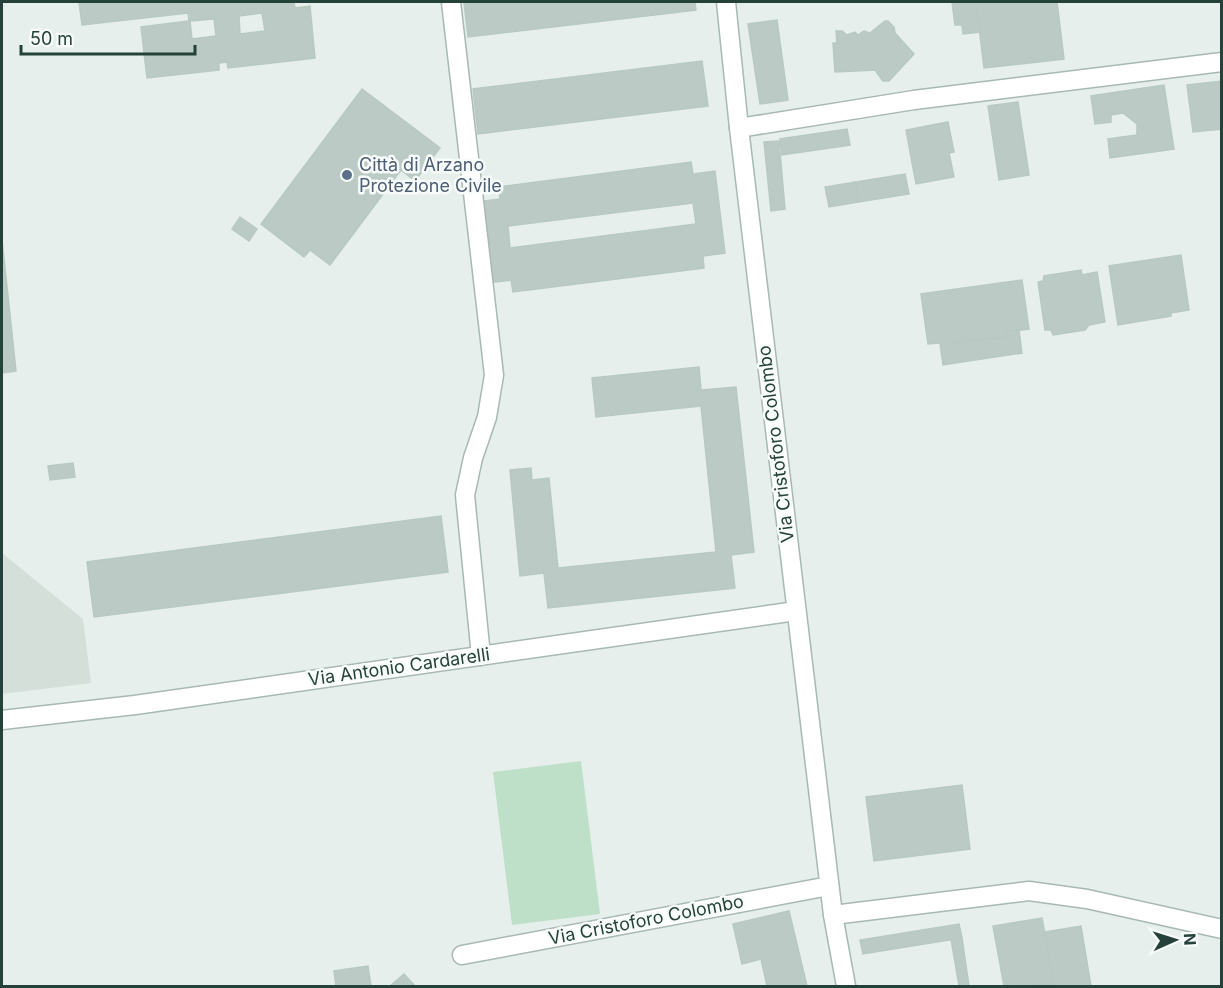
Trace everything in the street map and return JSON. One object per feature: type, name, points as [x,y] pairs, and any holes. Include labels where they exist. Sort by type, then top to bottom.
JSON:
[{"type":"street","points":[[451,2],[494,375],[488,417],[473,458],[465,495],[482,656]]},
{"type":"street","name":"Via Cristoforo Colombo","points":[[726,2],[832,915],[846,987]]},
{"type":"street","points":[[739,128],[914,100],[1221,62]]},
{"type":"street","name":"Via Antonio Cardarelli","points":[[2,720],[135,705],[796,611]]},
{"type":"street","name":"Via Cristoforo Colombo","points":[[462,955],[829,886]]},
{"type":"street","points":[[832,915],[1029,891],[1087,899],[1221,929]]},
{"type":"shaded area","points":[[2,553],[83,619],[91,683],[2,694]]},
{"type":"green space","points":[[581,761],[600,914],[512,925],[493,772]]},
{"type":"building","points":[[79,2],[294,2],[295,8],[310,6],[315,58],[228,68],[227,62],[219,63],[219,70],[147,78],[141,27],[189,21],[188,13],[82,25]],"holes":[[[262,13],[265,31],[240,34],[239,16]],[[214,19],[216,36],[192,39],[190,21]]]},
{"type":"building","points":[[464,2],[695,2],[696,10],[468,37]]},
{"type":"building","points":[[952,2],[976,2],[980,32],[963,34],[962,25],[955,25]]},
{"type":"building","points":[[976,2],[1057,2],[1064,59],[984,68]]},
{"type":"building","points":[[777,20],[788,100],[760,104],[748,24]]},
{"type":"building","points":[[885,21],[894,27],[895,33],[914,54],[889,81],[883,81],[875,70],[835,72],[833,43],[837,43],[836,31],[842,31],[847,35],[855,32],[858,35],[864,31],[870,33]]},
{"type":"building","points":[[702,61],[708,106],[478,134],[473,89]]},
{"type":"building","points":[[1222,81],[1222,129],[1193,132],[1187,85]]},
{"type":"building","points":[[1164,85],[1174,149],[1110,158],[1108,139],[1137,135],[1137,124],[1123,113],[1111,115],[1111,122],[1095,124],[1091,96]]},
{"type":"building","name":"Città di Arzano Protezione Civile","points":[[362,89],[440,148],[415,181],[401,170],[330,265],[310,250],[304,257],[261,224]]},
{"type":"building","points":[[1018,102],[1029,175],[999,180],[988,106]]},
{"type":"building","points":[[948,122],[954,152],[949,153],[954,177],[916,184],[906,130]]},
{"type":"building","points":[[847,129],[850,145],[782,155],[780,139]]},
{"type":"building","points":[[779,141],[785,209],[771,211],[764,142]]},
{"type":"building","points":[[691,162],[693,174],[715,171],[725,253],[703,256],[704,268],[513,292],[511,280],[487,283],[477,202],[500,199],[499,187]],"holes":[[[693,203],[696,224],[510,248],[508,226]]]},
{"type":"building","points":[[905,174],[909,194],[859,202],[855,182]]},
{"type":"building","points":[[855,182],[859,202],[829,207],[825,187]]},
{"type":"building","points":[[240,217],[257,229],[249,241],[232,229]]},
{"type":"building","points":[[2,240],[16,371],[2,373]]},
{"type":"building","points":[[1181,255],[1189,310],[1171,313],[1171,316],[1118,325],[1109,266]]},
{"type":"building","points":[[1081,270],[1082,275],[1097,272],[1105,322],[1089,325],[1085,330],[1053,335],[1051,330],[1045,330],[1038,282],[1043,281],[1044,276]]},
{"type":"building","points":[[1022,280],[1029,329],[1005,332],[1006,337],[928,344],[921,294]]},
{"type":"building","points":[[1019,330],[1022,353],[943,365],[940,343],[1006,337],[1005,332]]},
{"type":"building","points":[[699,367],[701,390],[736,387],[754,552],[731,555],[735,588],[548,608],[544,573],[520,576],[510,470],[531,468],[532,480],[549,478],[558,568],[716,552],[701,406],[596,417],[592,378]]},
{"type":"building","points":[[73,463],[75,477],[50,480],[48,466]]},
{"type":"building","points":[[441,516],[448,572],[94,617],[87,562]]},
{"type":"building","points":[[962,785],[970,849],[874,861],[866,797]]},
{"type":"building","points":[[789,911],[807,986],[767,986],[761,959],[742,964],[733,924]]},
{"type":"building","points":[[1042,918],[1054,985],[1004,986],[993,926]]},
{"type":"building","points":[[959,924],[962,938],[863,954],[860,940]]},
{"type":"building","points":[[1081,926],[1091,986],[1054,986],[1044,932]]},
{"type":"building","points":[[962,938],[969,986],[959,986],[951,939]]},
{"type":"building","points":[[368,966],[371,986],[336,986],[334,971]]},
{"type":"building","points":[[404,974],[415,986],[390,986]]},
{"type":"place","name":"Città di Arzano Protezione Civile","points":[[347,175]]}]
